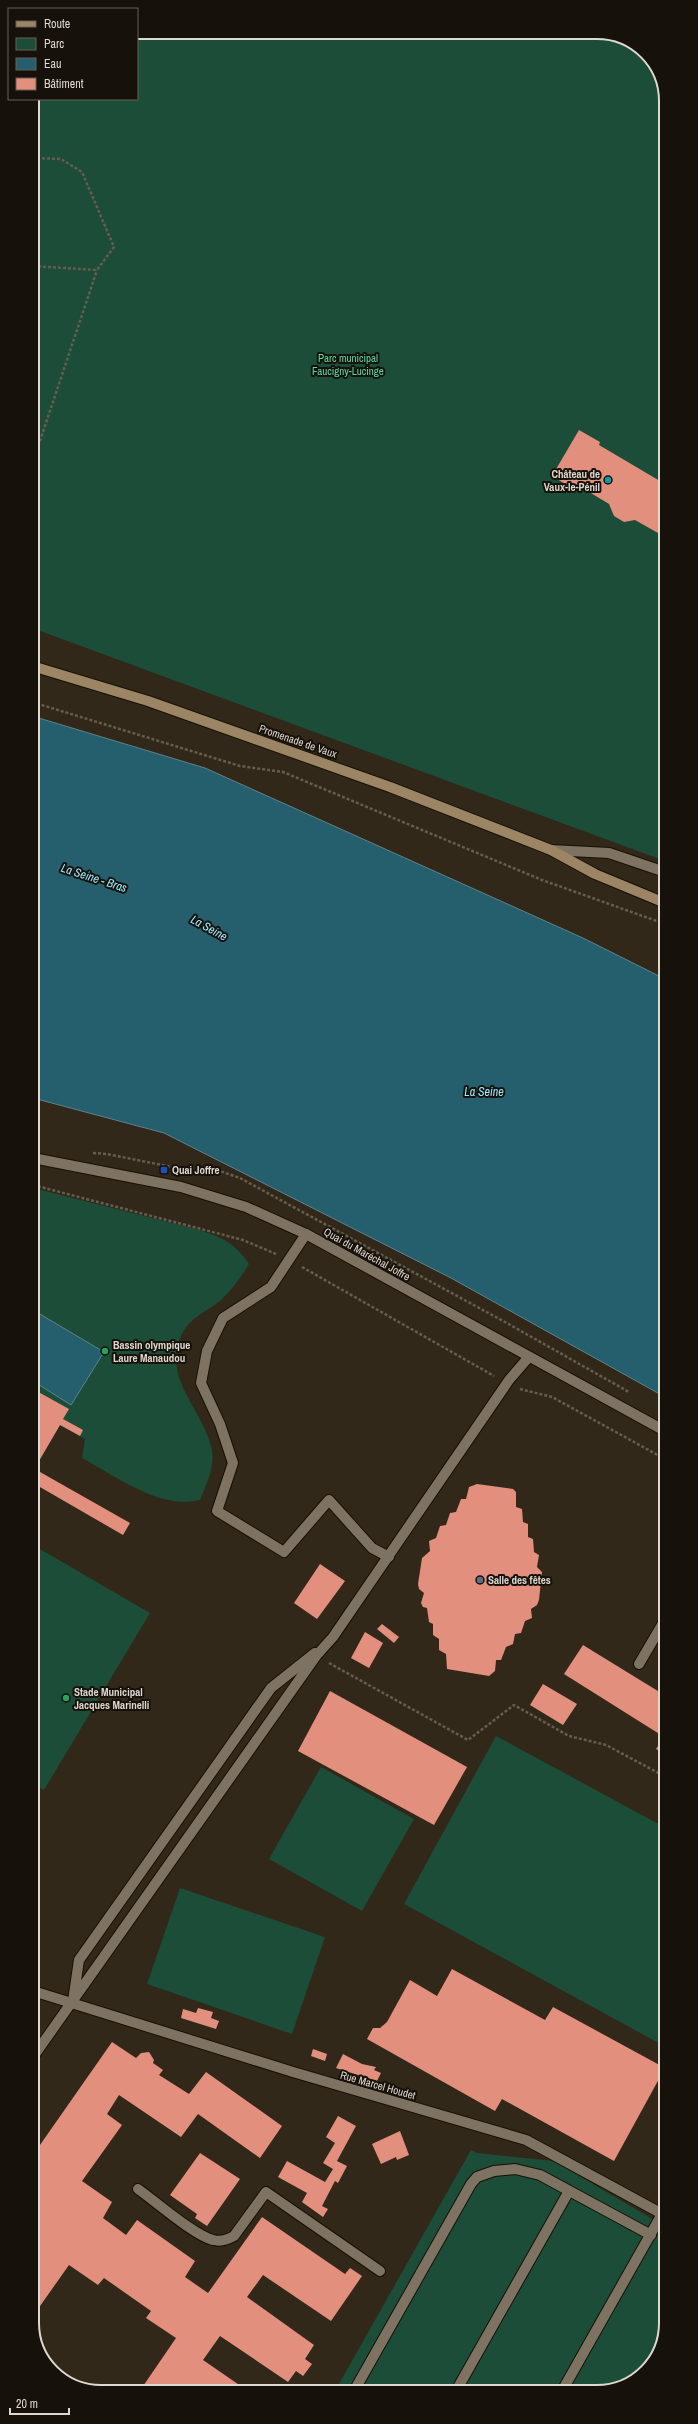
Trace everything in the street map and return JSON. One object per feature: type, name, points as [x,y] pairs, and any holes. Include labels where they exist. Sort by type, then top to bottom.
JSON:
[{"type":"main road","name":"Promenade de Vaux","points":[[39,668],[148,701],[303,755],[551,850],[595,874],[659,901]]},
{"type":"street","points":[[551,850],[609,853],[659,870]]},
{"type":"street","name":"Quai du Maréchal Joffre","points":[[39,1159],[181,1187],[246,1207],[306,1234],[528,1358],[659,1428]]},
{"type":"street","points":[[306,1234],[272,1287],[222,1318],[208,1351],[201,1383],[220,1424],[233,1463],[218,1511],[284,1552],[329,1500],[372,1548],[389,1557]]},
{"type":"street","points":[[39,2049],[73,2003],[316,1656],[333,1637],[509,1380],[528,1358]]},
{"type":"street","points":[[639,1664],[659,1630]]},
{"type":"street","points":[[73,2003],[79,1960],[271,1688],[333,1637]]},
{"type":"street","name":"Rue Marcel Houdet","points":[[39,1994],[293,2072],[526,2140],[659,2212]]},
{"type":"street","points":[[357,2385],[471,2184],[477,2177],[494,2171],[515,2169],[540,2175],[651,2236]]},
{"type":"street","points":[[138,2189],[204,2237],[220,2241],[227,2240],[234,2236],[266,2192],[380,2271]]},
{"type":"street","points":[[459,2385],[569,2190]]},
{"type":"street","points":[[565,2385],[659,2223]]},
{"type":"path","points":[[39,158],[60,159],[82,172],[114,247],[98,270],[39,444]]},
{"type":"path","points":[[39,266],[98,270]]},
{"type":"path","points":[[39,704],[240,766],[283,772],[542,880],[659,922]]},
{"type":"path","points":[[519,1388],[552,1397],[659,1455]]},
{"type":"path","points":[[316,1656],[468,1740],[514,1705],[569,1736],[606,1745],[659,1773]]},
{"type":"green space","name":"Parc municipal Faucigny-Lucinge","points":[[138,39],[601,39],[613,41],[628,47],[638,54],[646,63],[654,77],[658,89],[659,101],[659,859],[39,631],[39,100],[138,100]]},
{"type":"green space","name":"Bassin olympique Laure Manaudou","points":[[39,1190],[200,1230],[228,1242],[239,1251],[249,1264],[236,1283],[221,1300],[189,1324],[181,1336],[177,1352],[177,1367],[180,1381],[208,1435],[213,1456],[211,1469],[200,1500],[185,1502],[169,1500],[138,1490],[123,1482],[82,1458],[85,1439],[60,1425],[39,1461]]},
{"type":"green space","name":"Stade Municipal Jacques Marinelli","points":[[39,1548],[150,1613],[44,1790],[39,1787]]},
{"type":"green space","points":[[496,1736],[659,1824],[659,2043],[404,1904]]},
{"type":"green space","points":[[321,1767],[414,1819],[362,1911],[269,1859]]},
{"type":"green space","points":[[180,1888],[325,1937],[292,2034],[147,1984]]},
{"type":"green space","points":[[471,2150],[477,2153],[554,2161],[659,2223],[658,2335],[653,2350],[646,2361],[638,2370],[628,2377],[617,2382],[597,2385],[338,2385]]},
{"type":"water","name":"La Seine","points":[[39,718],[205,768],[583,938],[659,976],[659,1394],[451,1278],[164,1133],[39,1100]]},
{"type":"water","points":[[39,1314],[104,1352],[71,1405],[39,1385]]},
{"type":"building","name":"Château de Vaux-le-Pénil","points":[[579,430],[600,442],[599,445],[659,480],[659,534],[635,520],[624,522],[614,516],[609,504],[576,484],[572,488],[552,476]]},
{"type":"building","points":[[39,1392],[69,1409],[63,1419],[83,1430],[80,1436],[60,1425],[39,1461]]},
{"type":"building","points":[[39,1471],[130,1523],[123,1535],[39,1486]]},
{"type":"building","name":"Salle des fêtes","points":[[477,1484],[513,1489],[516,1492],[516,1507],[522,1509],[523,1522],[528,1524],[528,1537],[533,1539],[534,1552],[539,1555],[537,1567],[542,1572],[539,1600],[537,1605],[531,1609],[532,1618],[525,1621],[521,1633],[515,1634],[513,1644],[506,1647],[501,1660],[496,1660],[495,1671],[489,1676],[447,1669],[446,1654],[439,1650],[439,1639],[433,1635],[433,1624],[429,1622],[427,1608],[423,1607],[421,1603],[424,1593],[419,1589],[418,1584],[422,1558],[430,1551],[429,1541],[436,1538],[440,1526],[446,1525],[450,1513],[456,1512],[461,1499],[466,1499],[469,1487]]},
{"type":"building","points":[[320,1564],[345,1581],[317,1619],[294,1603]]},
{"type":"building","points":[[382,1624],[399,1637],[394,1643],[377,1629]]},
{"type":"building","points":[[365,1632],[383,1643],[369,1668],[351,1658]]},
{"type":"building","points":[[583,1645],[659,1692],[659,1734],[564,1674]]},
{"type":"building","points":[[543,1684],[577,1704],[563,1725],[530,1705]]},
{"type":"building","points":[[330,1691],[467,1767],[434,1825],[298,1751]]},
{"type":"building","points":[[452,1969],[545,2020],[553,2007],[659,2065],[659,2079],[614,2161],[502,2099],[495,2111],[367,2039],[373,2028],[380,2028],[387,2022],[410,1980],[437,1996]]},
{"type":"building","points":[[198,2008],[213,2012],[211,2018],[219,2021],[216,2029],[181,2018],[183,2009],[196,2013]]},
{"type":"building","points":[[112,2042],[136,2058],[141,2053],[149,2052],[154,2060],[153,2063],[163,2070],[159,2075],[189,2094],[206,2072],[282,2126],[260,2158],[198,2114],[181,2137],[119,2095],[107,2114],[122,2125],[82,2181],[112,2202],[103,2218],[126,2235],[137,2220],[195,2261],[185,2277],[208,2293],[262,2217],[345,2274],[350,2268],[362,2276],[331,2321],[263,2275],[247,2297],[314,2345],[305,2359],[312,2364],[303,2376],[296,2371],[288,2382],[220,2336],[203,2360],[239,2385],[144,2385],[176,2338],[146,2318],[151,2311],[104,2278],[98,2285],[69,2265],[39,2308],[39,2146]]},
{"type":"building","points":[[313,2049],[327,2054],[325,2061],[311,2056]]},
{"type":"building","points":[[343,2054],[362,2064],[376,2067],[374,2070],[381,2073],[377,2081],[336,2068]]},
{"type":"building","points":[[338,2116],[356,2126],[337,2161],[347,2166],[338,2183],[335,2181],[322,2206],[328,2209],[323,2217],[302,2202],[307,2193],[278,2177],[287,2161],[325,2182],[333,2169],[323,2163],[335,2143],[326,2137]]},
{"type":"building","points":[[400,2131],[409,2155],[397,2160],[396,2157],[381,2164],[372,2144]]},
{"type":"building","points":[[200,2153],[240,2179],[207,2226],[195,2218],[197,2214],[170,2195]]},
{"type":"place","name":"Château de Vaux-le-Pénil","points":[[608,480]]},
{"type":"place","name":"Quai Joffre","points":[[164,1170]]},
{"type":"place","name":"Bassin olympique Laure Manaudou","points":[[105,1351]]},
{"type":"place","name":"Salle des fêtes","points":[[480,1580]]},
{"type":"place","name":"Stade Municipal Jacques Marinelli","points":[[66,1698]]},
{"type":"water label","name":"La Seine - Bras","points":[[94,878]]}]
